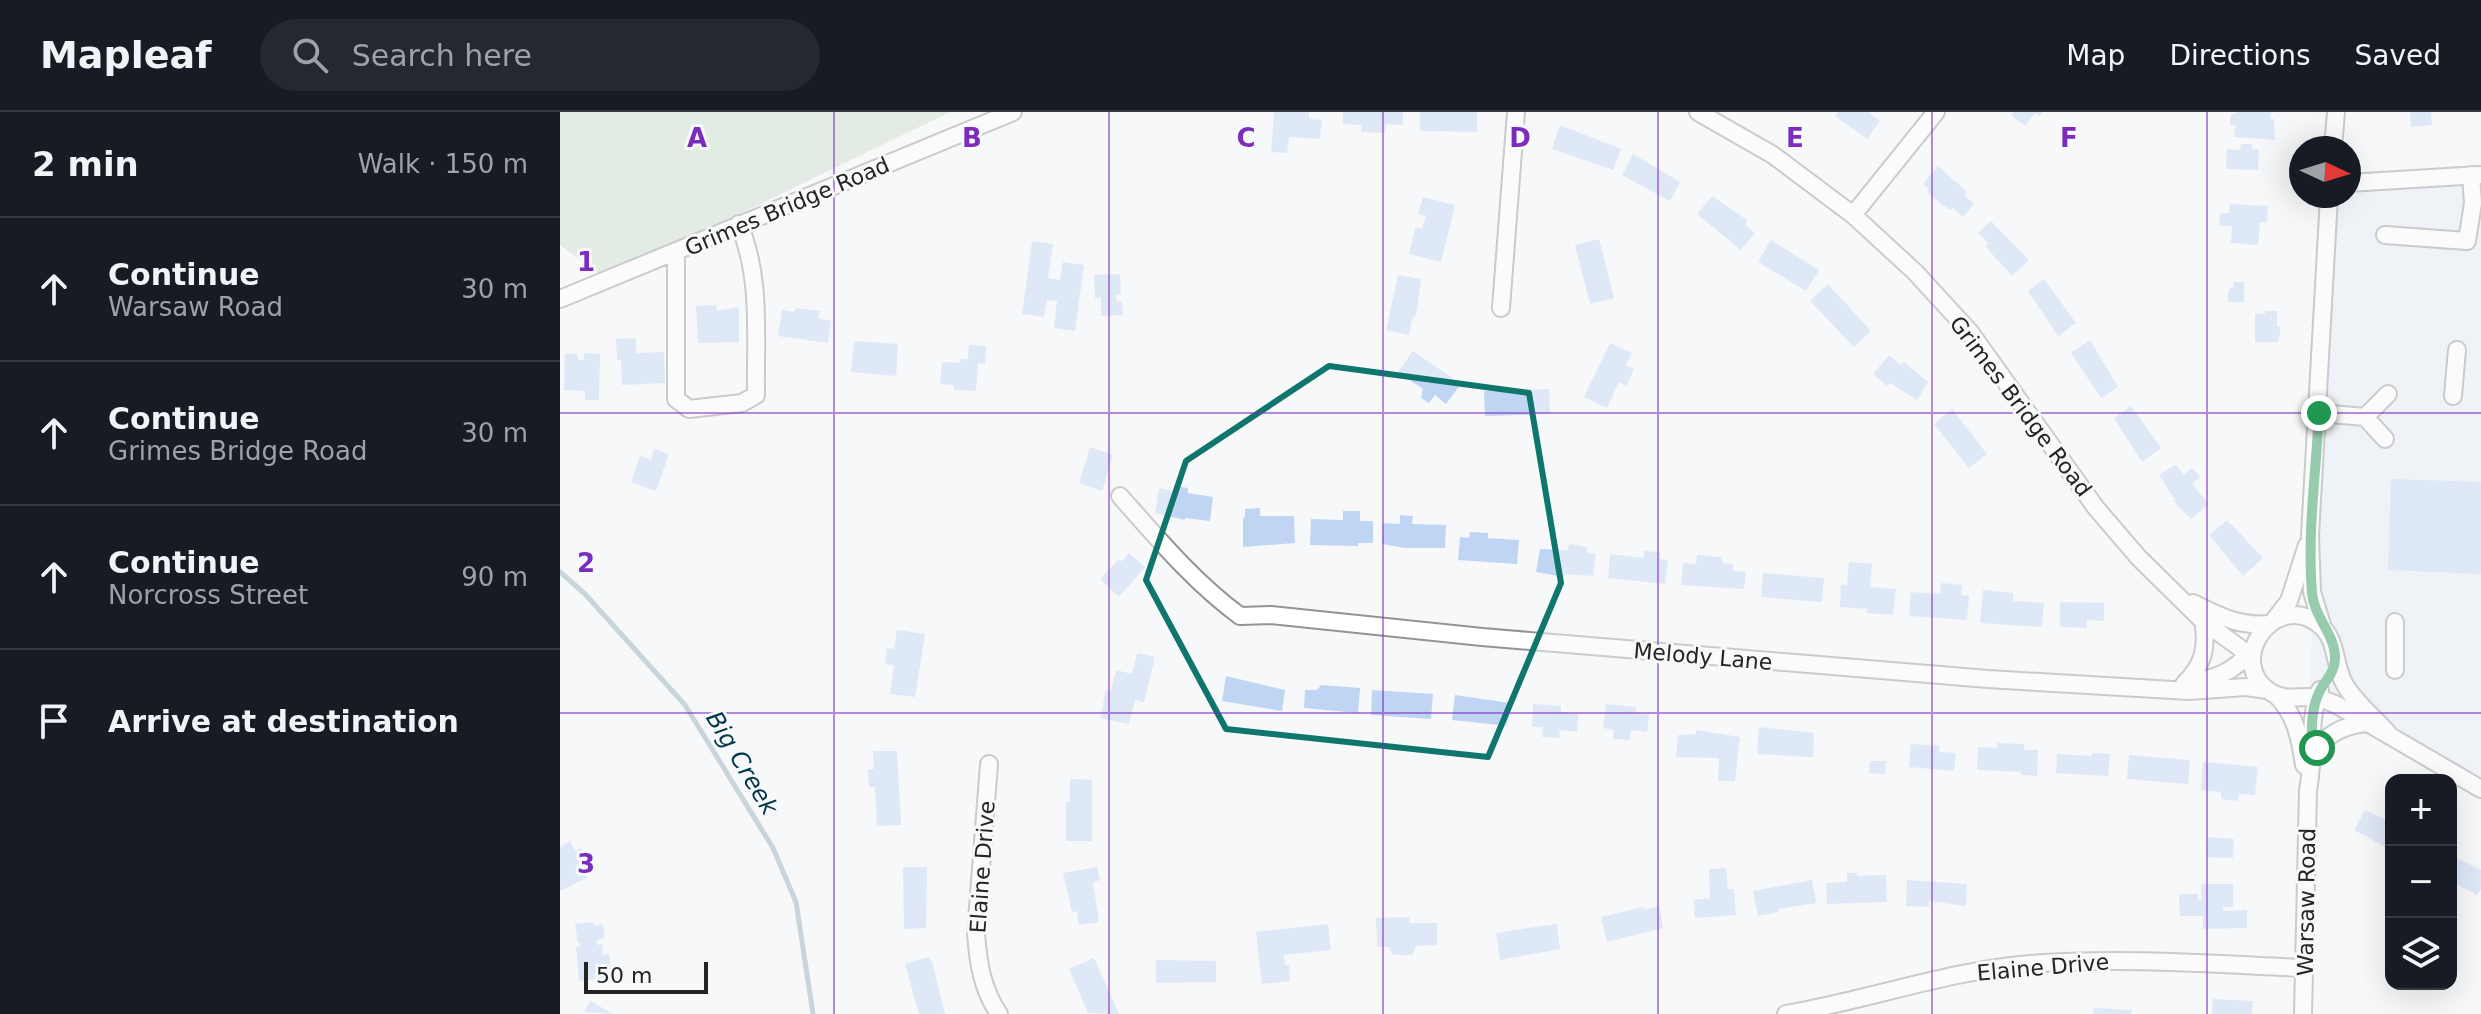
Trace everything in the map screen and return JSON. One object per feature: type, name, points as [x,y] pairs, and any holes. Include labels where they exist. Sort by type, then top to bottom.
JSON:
[{"type":"street","name":"Grimes Bridge Road","points":[[560,299],[1013,112]]},
{"type":"street","points":[[1501,308],[1516,112]]},
{"type":"street","name":"Grimes Bridge Road","points":[[1698,112],[1773,155],[1853,215],[1915,272],[1970,332],[2096,508],[2139,558],[2203,621],[2251,656],[2256,675],[2272,692]]},
{"type":"street","points":[[1853,215],[1936,112]]},
{"type":"street","points":[[2334,136],[2336,112]]},
{"type":"street","points":[[2361,182],[2476,175],[2467,241],[2385,235]]},
{"type":"street","points":[[2328,208],[2310,536],[2312,592],[2340,674],[2349,691],[2388,733]]},
{"type":"street","points":[[676,252],[676,399],[689,409],[742,403],[756,395],[756,319],[750,250],[739,224]]},
{"type":"street","points":[[2453,396],[2457,350]]},
{"type":"street","points":[[2365,417],[2388,394]]},
{"type":"street","points":[[2319,413],[2365,417],[2385,439]]},
{"type":"street","name":"Melody Lane","points":[[1120,496],[1171,555],[1212,595],[1240,616],[1271,615],[1848,668],[2176,686],[2198,691],[2246,687],[2272,692]]},
{"type":"street","points":[[2251,656],[2294,589],[2310,536]]},
{"type":"street","name":"Grimes Bridge Road","points":[[2180,598],[2228,620],[2248,624],[2295,615],[2306,617],[2323,628]]},
{"type":"street","points":[[2176,686],[2197,670],[2204,655],[2203,621]]},
{"type":"street","points":[[2395,622],[2395,670]]},
{"type":"street","points":[[2314,695],[2331,675],[2335,654]]},
{"type":"street","name":"Melody Lane","points":[[2176,686],[2219,676],[2251,656]]},
{"type":"street","points":[[2272,692],[2285,698],[2314,695],[2337,705],[2481,789]]},
{"type":"street","name":"Warsaw Road","points":[[2272,692],[2289,711],[2300,736],[2308,790]]},
{"type":"street","name":"Warsaw Road","points":[[2303,1014],[2308,790],[2314,695]]},
{"type":"street","points":[[2312,756],[2321,742],[2334,732],[2366,723]]},
{"type":"street","name":"Elaine Drive","points":[[989,764],[976,933],[978,961],[985,986],[999,1014]]},
{"type":"street","name":"Elaine Drive","points":[[1786,1014],[1959,975],[2029,964],[2110,961],[2304,968]]},
{"type":"highlighted area","points":[[1329,366],[1529,393],[1561,583],[1488,757],[1226,729],[1146,580],[1186,461]]},
{"type":"shaded area","points":[[2481,180],[2481,791],[2457,778],[2457,774],[2449,774],[2309,701],[2330,208],[2361,208],[2361,183]]},
{"type":"green space","points":[[560,112],[950,112],[676,245],[609,282],[560,245]]},
{"type":"building","points":[[1274,112],[1309,112],[1309,119],[1322,120],[1320,139],[1289,137],[1287,153],[1271,152]]},
{"type":"building","points":[[1343,112],[1403,112],[1403,125],[1386,124],[1385,133],[1361,132],[1361,125],[1343,124]]},
{"type":"building","points":[[1420,112],[1477,112],[1477,132],[1420,131]]},
{"type":"building","points":[[1839,112],[1868,112],[1880,121],[1867,139],[1835,116]]},
{"type":"building","points":[[2013,112],[2042,112],[2039,116],[2035,113],[2025,126],[2011,115]]},
{"type":"building","points":[[2271,112],[2275,140],[2234,137],[2236,125],[2230,125],[2231,114]]},
{"type":"building","points":[[2410,112],[2431,112],[2432,125],[2411,127]]},
{"type":"building","points":[[1560,125],[1621,149],[1613,170],[1552,149]]},
{"type":"building","points":[[2241,144],[2252,144],[2252,149],[2259,149],[2258,170],[2226,169],[2227,149],[2240,150]]},
{"type":"building","points":[[1633,154],[1680,182],[1670,201],[1622,175]]},
{"type":"building","points":[[1938,166],[1967,192],[1964,195],[1974,204],[1963,217],[1953,208],[1951,210],[1941,204],[1923,184]]},
{"type":"building","points":[[1712,196],[1747,220],[1745,225],[1755,233],[1741,250],[1697,214]]},
{"type":"building","points":[[1423,197],[1455,205],[1441,262],[1409,254],[1415,228],[1422,229],[1426,216],[1418,214]]},
{"type":"building","points":[[2230,204],[2268,206],[2267,222],[2260,222],[2258,245],[2231,243],[2232,226],[2219,226],[2220,213],[2229,213]]},
{"type":"building","points":[[1991,221],[2029,260],[2012,276],[1985,246],[1988,243],[1978,233]]},
{"type":"building","points":[[1599,239],[1614,298],[1590,304],[1575,245]]},
{"type":"building","points":[[1771,240],[1819,270],[1806,291],[1758,262]]},
{"type":"building","points":[[1032,241],[1053,244],[1048,278],[1060,280],[1063,262],[1084,265],[1075,331],[1054,328],[1057,301],[1047,300],[1044,317],[1022,314]]},
{"type":"building","points":[[1120,274],[1121,294],[1116,295],[1117,301],[1122,301],[1123,315],[1101,316],[1101,298],[1095,298],[1094,275]]},
{"type":"building","points":[[1398,275],[1421,279],[1416,315],[1412,319],[1409,335],[1386,330]]},
{"type":"building","points":[[2044,279],[2076,323],[2058,336],[2028,291]]},
{"type":"building","points":[[2233,282],[2244,282],[2244,302],[2228,302],[2228,292],[2234,287]]},
{"type":"building","points":[[1828,284],[1871,331],[1854,347],[1810,301]]},
{"type":"building","points":[[717,305],[716,311],[739,307],[739,342],[698,343],[696,306]]},
{"type":"building","points":[[796,308],[820,311],[818,318],[831,321],[828,343],[778,336],[782,310],[794,312]]},
{"type":"building","points":[[2265,311],[2277,311],[2277,327],[2281,327],[2278,342],[2255,342],[2255,314],[2265,314]]},
{"type":"building","points":[[636,338],[636,353],[664,352],[665,383],[622,385],[616,339]]},
{"type":"building","points":[[2090,340],[2118,387],[2101,398],[2071,353]]},
{"type":"building","points":[[854,341],[898,344],[896,376],[851,372]]},
{"type":"building","points":[[1610,343],[1632,353],[1626,365],[1634,369],[1626,386],[1619,382],[1607,408],[1584,397]]},
{"type":"building","points":[[969,345],[986,346],[985,364],[978,363],[976,391],[954,390],[954,385],[940,384],[942,362],[960,363],[961,359],[968,359]]},
{"type":"building","points":[[1413,351],[1461,384],[1446,404],[1435,395],[1429,403],[1421,398],[1423,389],[1398,372]]},
{"type":"building","points":[[584,353],[600,354],[599,400],[585,400],[585,391],[564,390],[565,354],[577,354],[578,360],[584,360]]},
{"type":"building","points":[[1889,355],[1901,365],[1904,362],[1928,382],[1917,400],[1890,383],[1887,386],[1873,374]]},
{"type":"building","points":[[1549,389],[1550,414],[1485,416],[1484,391]]},
{"type":"building","points":[[2131,406],[2161,448],[2142,462],[2114,418]]},
{"type":"building","points":[[1952,409],[1987,454],[1969,468],[1934,424]]},
{"type":"building","points":[[1090,447],[1113,455],[1102,491],[1079,483]]},
{"type":"building","points":[[654,449],[669,454],[656,491],[631,482],[640,456],[651,460]]},
{"type":"building","points":[[2176,465],[2184,475],[2192,468],[2200,477],[2192,484],[2209,504],[2191,519],[2173,501],[2159,475]]},
{"type":"building","points":[[2391,479],[2481,482],[2481,574],[2388,570]]},
{"type":"building","points":[[1174,486],[1188,488],[1188,493],[1213,497],[1210,521],[1185,520],[1155,513],[1159,488],[1173,491]]},
{"type":"building","points":[[1260,508],[1260,516],[1294,516],[1295,543],[1243,547],[1245,509]]},
{"type":"building","points":[[1343,511],[1360,511],[1360,521],[1373,521],[1373,543],[1358,543],[1358,546],[1310,545],[1311,519],[1343,520]]},
{"type":"building","points":[[1400,515],[1413,516],[1412,524],[1446,525],[1445,548],[1405,548],[1382,544],[1383,523],[1400,524]]},
{"type":"building","points":[[2227,520],[2263,558],[2243,576],[2209,535]]},
{"type":"building","points":[[1470,532],[1488,533],[1488,538],[1519,540],[1517,564],[1458,560],[1460,537],[1469,538]]},
{"type":"building","points":[[1569,544],[1587,547],[1587,553],[1596,554],[1593,576],[1564,574],[1564,577],[1536,572],[1540,549],[1568,550]]},
{"type":"building","points":[[1644,551],[1660,552],[1660,559],[1668,560],[1665,584],[1608,578],[1610,554],[1644,558]]},
{"type":"building","points":[[1129,553],[1145,567],[1119,597],[1100,579]]},
{"type":"building","points":[[1697,555],[1721,557],[1723,563],[1733,564],[1733,571],[1746,572],[1744,589],[1681,585],[1683,563],[1696,564]]},
{"type":"building","points":[[1849,562],[1872,564],[1870,587],[1896,589],[1893,615],[1840,607],[1841,584],[1847,585]]},
{"type":"building","points":[[1763,573],[1824,578],[1822,602],[1761,597]]},
{"type":"building","points":[[1941,583],[1962,585],[1961,595],[1969,596],[1967,620],[1909,616],[1911,592],[1940,594]]},
{"type":"building","points":[[1983,590],[2013,593],[2013,601],[2044,603],[2042,627],[1980,623]]},
{"type":"building","points":[[2060,602],[2104,603],[2104,621],[2087,620],[2087,628],[2060,627]]},
{"type":"building","points":[[897,630],[925,634],[915,697],[890,694],[894,665],[885,664],[887,648],[894,649]]},
{"type":"building","points":[[1137,653],[1155,657],[1144,702],[1135,700],[1129,724],[1100,718],[1106,690],[1111,691],[1116,670],[1132,674]]},
{"type":"building","points":[[1226,676],[1285,690],[1282,711],[1222,701]]},
{"type":"building","points":[[1321,685],[1360,688],[1358,713],[1304,708],[1305,690],[1317,690]]},
{"type":"building","points":[[1372,690],[1433,694],[1431,719],[1371,715]]},
{"type":"building","points":[[1455,695],[1510,703],[1508,726],[1452,720]]},
{"type":"building","points":[[1533,704],[1561,706],[1561,712],[1578,714],[1577,732],[1560,730],[1559,738],[1542,737],[1543,727],[1532,727]]},
{"type":"building","points":[[1606,704],[1636,707],[1636,713],[1649,715],[1647,732],[1631,730],[1630,740],[1613,739],[1614,730],[1603,728]]},
{"type":"building","points":[[1759,727],[1814,733],[1813,757],[1757,754]]},
{"type":"building","points":[[1696,730],[1740,737],[1735,781],[1718,781],[1719,758],[1676,757],[1678,735],[1696,734]]},
{"type":"building","points":[[1997,743],[2024,744],[2024,750],[2038,750],[2037,776],[1977,770],[1978,747],[1997,748]]},
{"type":"building","points":[[1911,744],[1940,746],[1939,752],[1956,753],[1954,771],[1909,767]]},
{"type":"building","points":[[873,751],[897,751],[901,825],[877,826],[875,787],[869,787],[868,769],[874,769]]},
{"type":"building","points":[[2092,753],[2110,754],[2108,776],[2056,773],[2057,754],[2092,756]]},
{"type":"building","points":[[2129,755],[2190,760],[2188,784],[2127,779]]},
{"type":"building","points":[[1870,761],[1886,761],[1885,774],[1869,773]]},
{"type":"building","points":[[2203,762],[2258,767],[2255,795],[2239,794],[2238,801],[2221,799],[2221,792],[2201,790]]},
{"type":"building","points":[[1070,779],[1092,780],[1092,841],[1066,841],[1066,802],[1070,802]]},
{"type":"building","points":[[2365,810],[2385,820],[2385,847],[2354,830]]},
{"type":"building","points":[[2208,837],[2234,839],[2233,858],[2207,857]]},
{"type":"building","points":[[570,841],[575,851],[581,848],[589,863],[582,867],[588,877],[560,891],[560,847]]},
{"type":"building","points":[[2457,858],[2481,870],[2481,889],[2477,895],[2457,884]]},
{"type":"building","points":[[903,867],[927,867],[926,928],[904,929]]},
{"type":"building","points":[[1097,867],[1100,880],[1093,882],[1099,922],[1079,925],[1077,911],[1072,912],[1063,873]]},
{"type":"building","points":[[1726,868],[1728,889],[1734,889],[1736,915],[1695,918],[1694,900],[1710,898],[1709,869]]},
{"type":"building","points":[[1847,873],[1857,873],[1857,876],[1886,875],[1887,902],[1827,904],[1826,883],[1847,882]]},
{"type":"building","points":[[1812,880],[1816,903],[1758,916],[1753,891]]},
{"type":"building","points":[[1907,880],[1967,884],[1966,906],[1929,901],[1929,907],[1906,906]]},
{"type":"building","points":[[2201,884],[2233,884],[2233,907],[2223,907],[2223,911],[2247,910],[2247,928],[2203,929],[2203,916],[2180,916],[2179,894],[2198,894],[2198,900],[2201,900]]},
{"type":"building","points":[[1659,906],[1663,928],[1607,942],[1601,917]]},
{"type":"building","points":[[1409,917],[1409,923],[1437,923],[1437,945],[1416,946],[1412,955],[1393,955],[1389,947],[1377,947],[1376,918]]},
{"type":"building","points":[[594,922],[594,926],[603,924],[605,938],[596,940],[597,945],[602,944],[603,955],[609,954],[611,967],[606,968],[607,978],[579,981],[576,947],[581,946],[575,924]]},
{"type":"building","points":[[1328,924],[1331,950],[1284,955],[1285,965],[1289,965],[1290,981],[1262,984],[1256,932]]},
{"type":"building","points":[[1557,924],[1560,949],[1500,960],[1496,933]]},
{"type":"building","points":[[929,957],[945,1014],[919,1014],[905,964]]},
{"type":"building","points":[[1094,958],[1119,1014],[1088,1013],[1069,969]]},
{"type":"building","points":[[1156,960],[1216,961],[1216,982],[1156,983]]},
{"type":"building","points":[[2213,999],[2253,1001],[2252,1014],[2212,1014]]},
{"type":"building","points":[[590,1001],[613,1014],[584,1012]]},
{"type":"building","points":[[2094,1008],[2132,1010],[2131,1014],[2093,1014]]},
{"type":"waterway","name":"Big Creek","points":[[560,572],[585,594],[685,705],[773,848],[796,902],[813,1014]]},
{"type":"route","points":[[2317,748],[2312,756],[2314,709],[2320,690],[2335,665],[2333,644],[2323,628],[2312,592],[2310,536],[2319,413]]}]
